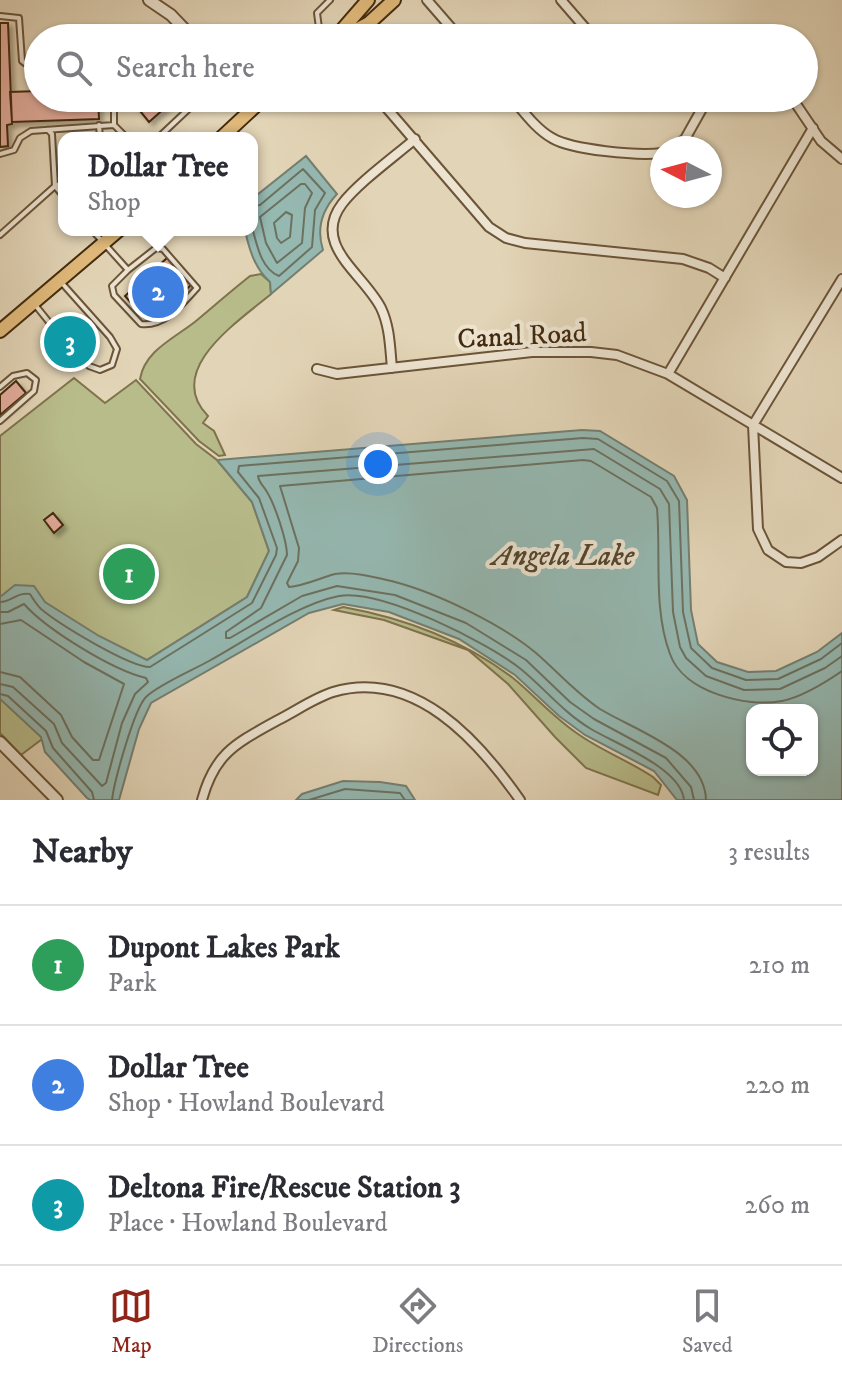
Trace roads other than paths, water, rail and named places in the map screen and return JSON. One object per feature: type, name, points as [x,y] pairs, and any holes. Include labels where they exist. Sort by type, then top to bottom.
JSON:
[{"type":"main road","points":[[347,24],[368,0]]},
{"type":"main road","points":[[367,24],[394,0]]},
{"type":"main road","points":[[227,132],[245,112]]},
{"type":"main road","points":[[0,331],[113,236]]},
{"type":"street","points":[[151,0],[181,24]]},
{"type":"street","points":[[427,0],[448,24]]},
{"type":"street","points":[[566,2],[582,24]]},
{"type":"street","points":[[391,112],[489,227],[506,238],[525,243],[683,259],[709,268],[725,278]]},
{"type":"street","points":[[524,112],[552,138],[571,146],[650,155]]},
{"type":"street","points":[[687,136],[700,112]]},
{"type":"street","points":[[802,112],[821,141],[842,159]]},
{"type":"street","points":[[668,374],[813,128]]},
{"type":"street","points":[[392,368],[388,328],[382,311],[371,290],[344,261],[331,233],[334,216],[343,202],[415,139]]},
{"type":"street","points":[[842,279],[753,425],[758,529],[768,550],[786,562],[801,563],[818,557],[842,540]]},
{"type":"street","name":"Canal Road","points":[[317,369],[337,374],[564,351],[617,355],[668,374],[841,477]]},
{"type":"street","points":[[202,800],[211,772],[229,749],[326,694],[364,687],[391,690],[427,704],[470,740],[520,800]]},
{"type":"street","points":[[0,742],[57,800]]},
{"type":"lane","points":[[318,24],[317,13],[330,0]]},
{"type":"lane","points":[[0,16],[19,18],[24,62]]},
{"type":"lane","points":[[114,112],[114,125],[121,132]]},
{"type":"lane","points":[[164,132],[185,112]]},
{"type":"lane","points":[[99,125],[100,132]]},
{"type":"lane","points":[[0,154],[14,150],[20,138],[31,131],[114,125]]},
{"type":"lane","points":[[46,129],[52,134],[55,186],[58,190]]},
{"type":"lane","points":[[0,235],[58,185]]},
{"type":"lane","points":[[97,236],[128,270]]},
{"type":"lane","points":[[156,248],[163,249],[197,288],[177,310],[153,325],[141,324],[114,295],[112,286],[128,270],[156,248]]},
{"type":"lane","points":[[60,280],[117,349],[112,365],[100,370],[89,366],[77,351]]},
{"type":"lane","points":[[33,303],[57,332]]},
{"type":"lane","points":[[0,387],[13,376],[27,373],[36,380],[34,391],[0,421]]},
{"type":"water","points":[[306,156],[337,194],[322,220],[320,234],[323,250],[271,294],[270,282],[253,258],[246,236],[258,236],[258,194]]},
{"type":"water","name":"Angela Lake","points":[[600,431],[674,476],[687,500],[691,610],[698,644],[717,662],[748,672],[776,671],[817,652],[842,633],[842,800],[677,800],[654,771],[585,735],[559,716],[515,675],[459,639],[389,612],[343,604],[309,613],[151,703],[139,729],[119,800],[90,800],[45,752],[41,737],[0,699],[0,597],[15,585],[34,586],[45,602],[99,636],[147,660],[247,597],[269,551],[252,502],[217,460]]},
{"type":"water","points":[[343,781],[406,786],[415,800],[296,800],[302,794]]},
{"type":"place","name":"Dollar Tree","points":[[158,292]]},
{"type":"place","name":"Deltona Fire/Rescue Station 3","points":[[70,342]]},
{"type":"place","name":"Dupont Lakes Park","points":[[129,574]]}]
